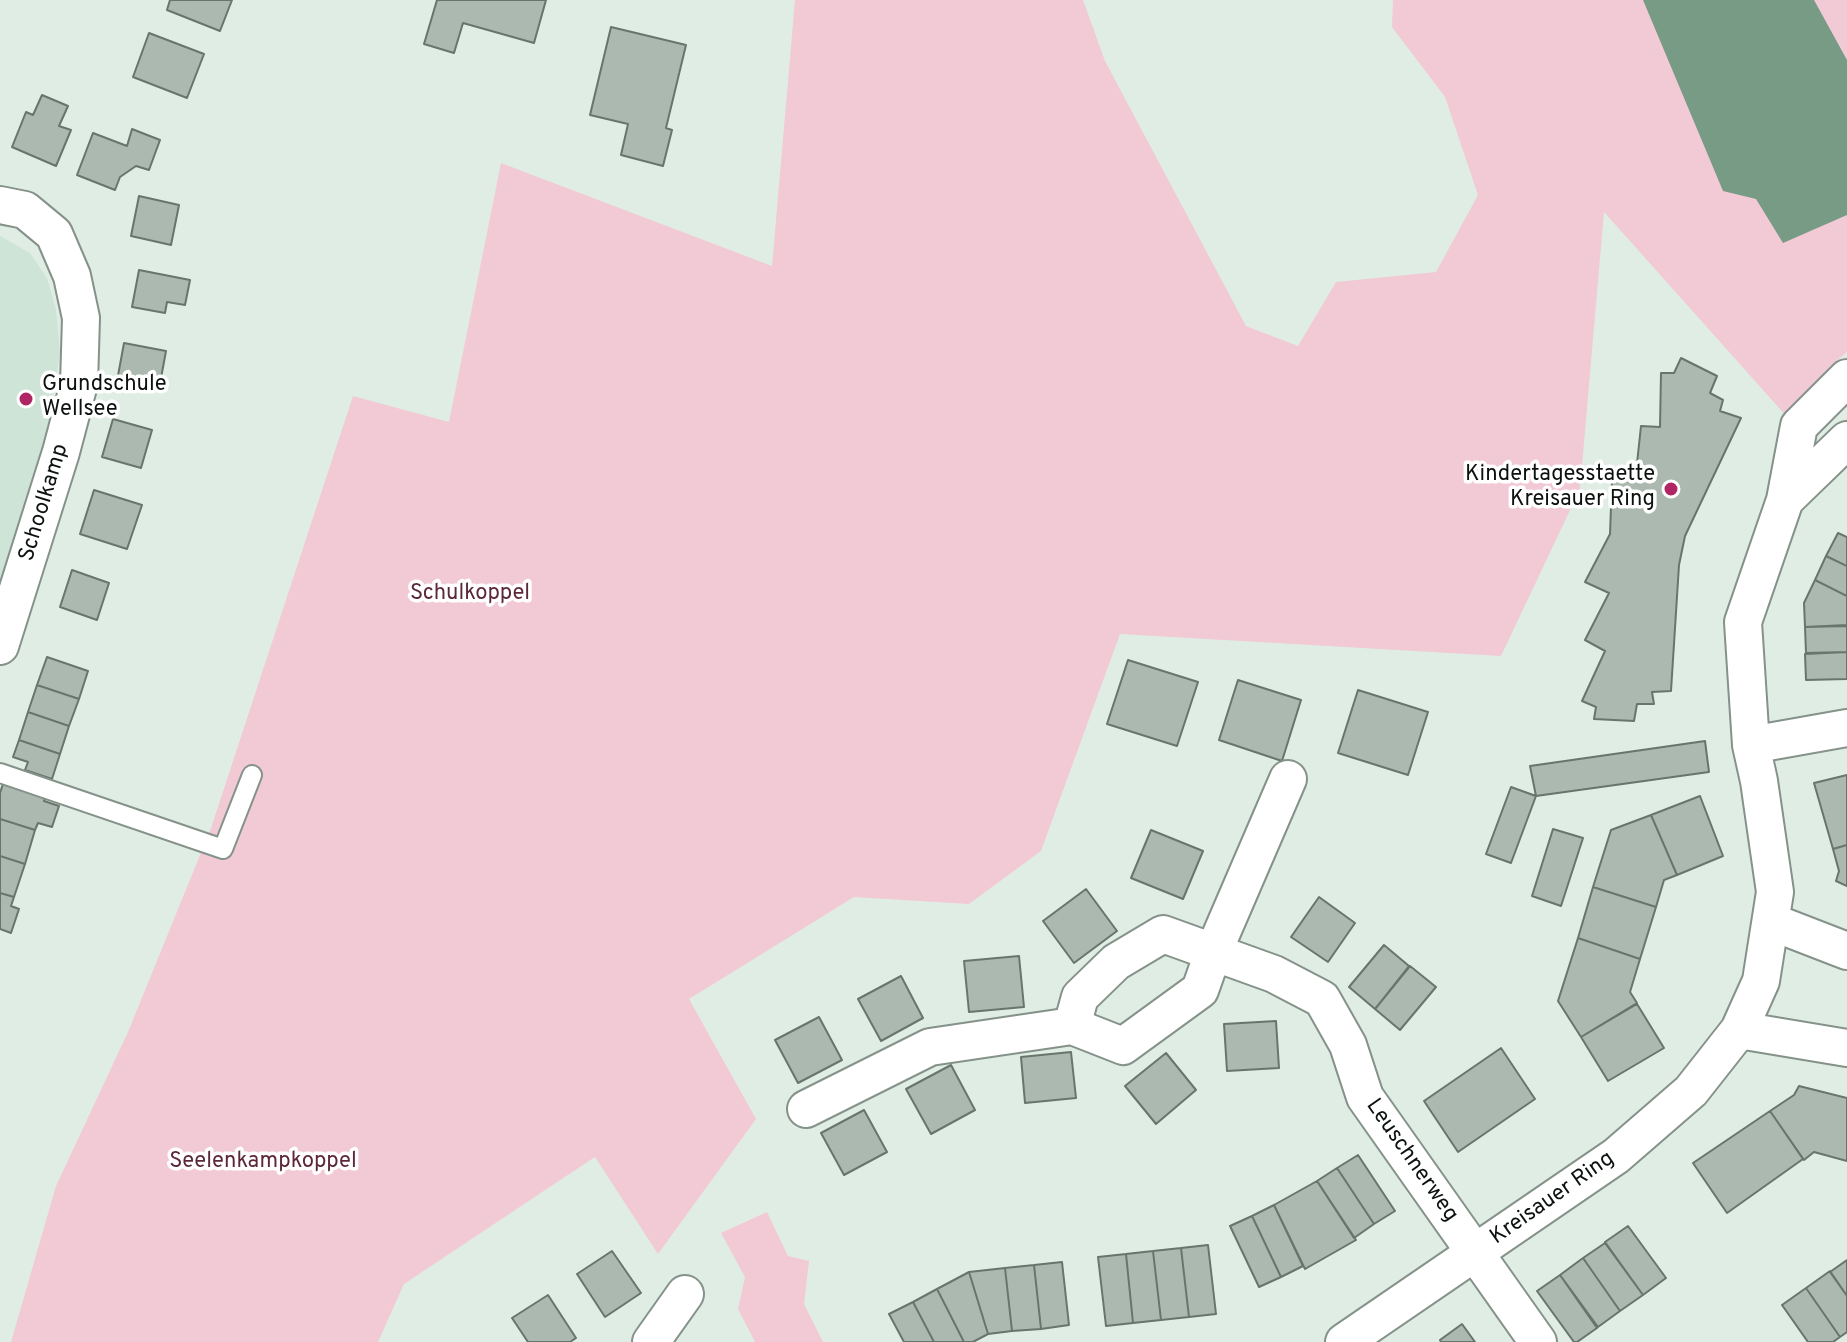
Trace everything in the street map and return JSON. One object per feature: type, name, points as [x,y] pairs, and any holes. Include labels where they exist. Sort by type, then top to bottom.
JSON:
[{"type":"street","name":"Schoolkamp","points":[[0,205],[25,210],[54,234],[72,276],[81,318],[79,384],[0,646]]},
{"type":"street","name":"Kreisauer Ring","points":[[1344,1342],[1616,1156],[1691,1091],[1739,1030],[1761,981],[1775,892],[1751,745],[1743,622],[1785,500],[1799,426],[1847,378]]},
{"type":"street","name":"Kreisauer Ring","points":[[1785,500],[1847,440]]},
{"type":"street","points":[[1751,745],[1847,728]]},
{"type":"street","points":[[806,1109],[930,1047],[1072,1026],[1123,1046],[1200,990],[1288,779]]},
{"type":"street","points":[[1772,922],[1847,951]]},
{"type":"street","name":"Leuschnerweg","points":[[1072,1026],[1080,997],[1116,962],[1163,934],[1274,974],[1322,999],[1348,1045],[1365,1097],[1538,1342]]},
{"type":"street","points":[[1739,1030],[1847,1048]]},
{"type":"street","points":[[651,1342],[685,1294]]},
{"type":"lane","points":[[0,773],[223,849],[252,775]]},
{"type":"shaded area","points":[[1643,0],[1814,0],[1847,60],[1847,215],[1783,243],[1756,199],[1723,191]]},
{"type":"shaded area","name":"Grundschule Wellsee","points":[[0,236],[30,253],[47,278],[56,310],[60,353],[45,444],[0,585]]},
{"type":"green space","points":[[795,0],[1083,0],[1105,61],[1246,326],[1298,346],[1336,282],[1436,272],[1478,195],[1445,97],[1392,27],[1393,0],[1847,0],[1847,352],[1829,367],[1788,418],[1604,212],[1580,489],[1501,656],[1120,634],[1041,851],[969,904],[854,897],[689,999],[756,1119],[658,1254],[595,1157],[404,1284],[378,1342],[11,1342],[56,1186],[128,1032],[211,828],[353,396],[449,422],[501,163],[772,266]]},
{"type":"green space","points":[[767,1212],[788,1256],[809,1261],[804,1304],[823,1342],[755,1342],[738,1309],[745,1277],[721,1233]]},
{"type":"building","points":[[170,0],[232,0],[220,31],[167,10]]},
{"type":"building","points":[[437,0],[546,0],[534,43],[463,23],[454,53],[424,44]]},
{"type":"building","points":[[611,27],[686,45],[666,128],[672,130],[663,166],[621,155],[628,124],[590,115]]},
{"type":"building","points":[[149,33],[204,54],[187,98],[133,77]]},
{"type":"building","points":[[42,95],[68,106],[59,126],[71,130],[56,166],[12,147],[26,112],[33,115]]},
{"type":"building","points":[[132,129],[160,140],[149,170],[136,166],[120,177],[115,190],[77,175],[93,133],[127,146]]},
{"type":"building","points":[[139,196],[179,205],[171,245],[131,236]]},
{"type":"building","points":[[139,270],[190,280],[185,305],[167,302],[165,313],[132,307]]},
{"type":"building","points":[[124,343],[166,351],[159,389],[117,381]]},
{"type":"building","points":[[1681,358],[1717,376],[1710,393],[1723,400],[1720,411],[1741,418],[1685,536],[1679,565],[1671,691],[1652,692],[1654,704],[1637,704],[1634,721],[1594,719],[1596,707],[1582,701],[1605,651],[1585,640],[1609,593],[1585,582],[1610,534],[1612,480],[1635,482],[1641,426],[1660,427],[1661,373],[1674,373]]},
{"type":"building","points":[[113,419],[152,430],[141,468],[102,457]]},
{"type":"building","points":[[94,490],[142,505],[127,549],[80,534]]},
{"type":"building","points":[[1838,533],[1847,537],[1847,566],[1826,556]]},
{"type":"building","points":[[1826,556],[1847,566],[1847,596],[1815,580]]},
{"type":"building","points":[[72,570],[109,583],[97,620],[60,607]]},
{"type":"building","points":[[1815,580],[1847,596],[1847,625],[1805,627],[1804,603]]},
{"type":"building","points":[[1847,626],[1847,652],[1806,653],[1805,627]]},
{"type":"building","points":[[1847,652],[1847,679],[1806,680],[1805,654]]},
{"type":"building","points":[[47,657],[88,671],[79,699],[37,685]]},
{"type":"building","points":[[1128,660],[1198,682],[1177,746],[1107,724]]},
{"type":"building","points":[[1238,680],[1301,700],[1282,761],[1219,740]]},
{"type":"building","points":[[37,685],[79,699],[69,726],[28,712]]},
{"type":"building","points":[[1358,690],[1428,712],[1408,775],[1338,753]]},
{"type":"building","points":[[28,712],[69,726],[60,754],[19,740]]},
{"type":"building","points":[[19,740],[60,754],[52,779],[25,770],[28,762],[13,757]]},
{"type":"building","points":[[1705,741],[1709,772],[1536,796],[1530,766]]},
{"type":"building","points":[[1847,775],[1847,845],[1833,849],[1814,783]]},
{"type":"building","points":[[3,784],[46,797],[44,801],[59,806],[52,827],[38,823],[35,830],[0,819]]},
{"type":"building","points":[[1511,787],[1536,796],[1511,863],[1486,854]]},
{"type":"building","points":[[1700,796],[1723,856],[1677,875],[1651,815]]},
{"type":"building","points":[[1651,815],[1677,875],[1664,880],[1656,907],[1593,887],[1611,830]]},
{"type":"building","points":[[0,819],[35,830],[25,864],[0,856]]},
{"type":"building","points":[[1553,829],[1583,838],[1561,906],[1532,896]]},
{"type":"building","points":[[1151,830],[1203,851],[1183,899],[1131,878]]},
{"type":"building","points":[[1847,845],[1847,886],[1836,881],[1839,871],[1833,849]]},
{"type":"building","points":[[0,856],[25,864],[14,897],[0,893]]},
{"type":"building","points":[[1593,887],[1656,907],[1640,959],[1578,938]]},
{"type":"building","points":[[1086,889],[1117,931],[1074,963],[1043,921]]},
{"type":"building","points":[[0,893],[14,897],[11,906],[19,909],[11,933],[0,929]]},
{"type":"building","points":[[1319,897],[1355,923],[1328,962],[1291,937]]},
{"type":"building","points":[[1578,938],[1640,959],[1630,992],[1637,1003],[1581,1037],[1558,1001]]},
{"type":"building","points":[[1384,945],[1409,966],[1375,1009],[1349,987]]},
{"type":"building","points":[[1019,956],[1024,1007],[969,1012],[964,961]]},
{"type":"building","points":[[1410,966],[1436,987],[1400,1030],[1375,1009]]},
{"type":"building","points":[[901,976],[923,1018],[881,1041],[858,999]]},
{"type":"building","points":[[1637,1004],[1664,1048],[1608,1081],[1581,1037]]},
{"type":"building","points":[[819,1017],[842,1060],[798,1083],[775,1040]]},
{"type":"building","points":[[1276,1021],[1279,1068],[1227,1071],[1224,1024]]},
{"type":"building","points":[[1501,1048],[1535,1099],[1458,1152],[1424,1101]]},
{"type":"building","points":[[1071,1052],[1076,1098],[1025,1103],[1021,1057]]},
{"type":"building","points":[[1166,1053],[1196,1090],[1156,1124],[1125,1086]]},
{"type":"building","points":[[951,1065],[975,1110],[931,1134],[906,1089]]},
{"type":"building","points":[[1799,1086],[1847,1098],[1847,1161],[1814,1152],[1804,1160],[1770,1111],[1794,1095]]},
{"type":"building","points":[[864,1110],[887,1152],[844,1175],[821,1133]]},
{"type":"building","points":[[1770,1111],[1803,1159],[1727,1213],[1693,1163]]},
{"type":"building","points":[[1358,1155],[1395,1211],[1374,1224],[1337,1168]]},
{"type":"building","points":[[1337,1168],[1374,1224],[1354,1238],[1317,1181]]},
{"type":"building","points":[[1317,1181],[1356,1240],[1305,1269],[1274,1205]]},
{"type":"building","points":[[1274,1205],[1303,1266],[1281,1277],[1252,1216]]},
{"type":"building","points":[[1252,1216],[1281,1277],[1259,1287],[1230,1226]]},
{"type":"building","points":[[1628,1226],[1666,1278],[1643,1295],[1605,1242]]},
{"type":"building","points":[[1605,1243],[1643,1295],[1620,1311],[1583,1258]]},
{"type":"building","points":[[1208,1245],[1216,1314],[1189,1317],[1181,1248]]},
{"type":"building","points":[[1181,1248],[1189,1317],[1161,1320],[1153,1251]]},
{"type":"building","points":[[612,1251],[641,1293],[605,1317],[577,1274]]},
{"type":"building","points":[[1153,1251],[1161,1320],[1133,1323],[1126,1254]]},
{"type":"building","points":[[1126,1254],[1133,1323],[1106,1326],[1098,1257]]},
{"type":"building","points":[[1583,1258],[1620,1311],[1598,1327],[1560,1275]]},
{"type":"building","points":[[1847,1260],[1847,1296],[1830,1272]]},
{"type":"building","points":[[1062,1262],[1069,1325],[1041,1329],[1034,1265]]},
{"type":"building","points":[[1034,1265],[1041,1329],[1012,1331],[1005,1268]]},
{"type":"building","points":[[1005,1268],[1012,1331],[988,1334],[969,1272]]},
{"type":"building","points":[[1830,1271],[1847,1296],[1847,1332],[1840,1337],[1806,1288]]},
{"type":"building","points":[[969,1272],[988,1334],[973,1342],[964,1342],[937,1289]]},
{"type":"building","points":[[1560,1275],[1597,1328],[1577,1342],[1537,1291]]},
{"type":"building","points":[[1806,1288],[1840,1337],[1833,1342],[1808,1342],[1782,1305]]},
{"type":"building","points":[[937,1289],[964,1342],[934,1342],[913,1302]]},
{"type":"building","points":[[548,1295],[576,1338],[570,1342],[528,1342],[512,1318]]},
{"type":"building","points":[[913,1302],[934,1342],[904,1342],[889,1314]]},
{"type":"building","points":[[1462,1324],[1475,1342],[1441,1342],[1440,1340]]},
{"type":"place","name":"Grundschule Wellsee","points":[[26,399]]},
{"type":"place","name":"Kindertagesstaette Kreisauer Ring","points":[[1671,489]]},
{"type":"park label","name":"Schulkoppel","points":[[470,595]]},
{"type":"park label","name":"Seelenkampkoppel","points":[[263,1163]]}]
